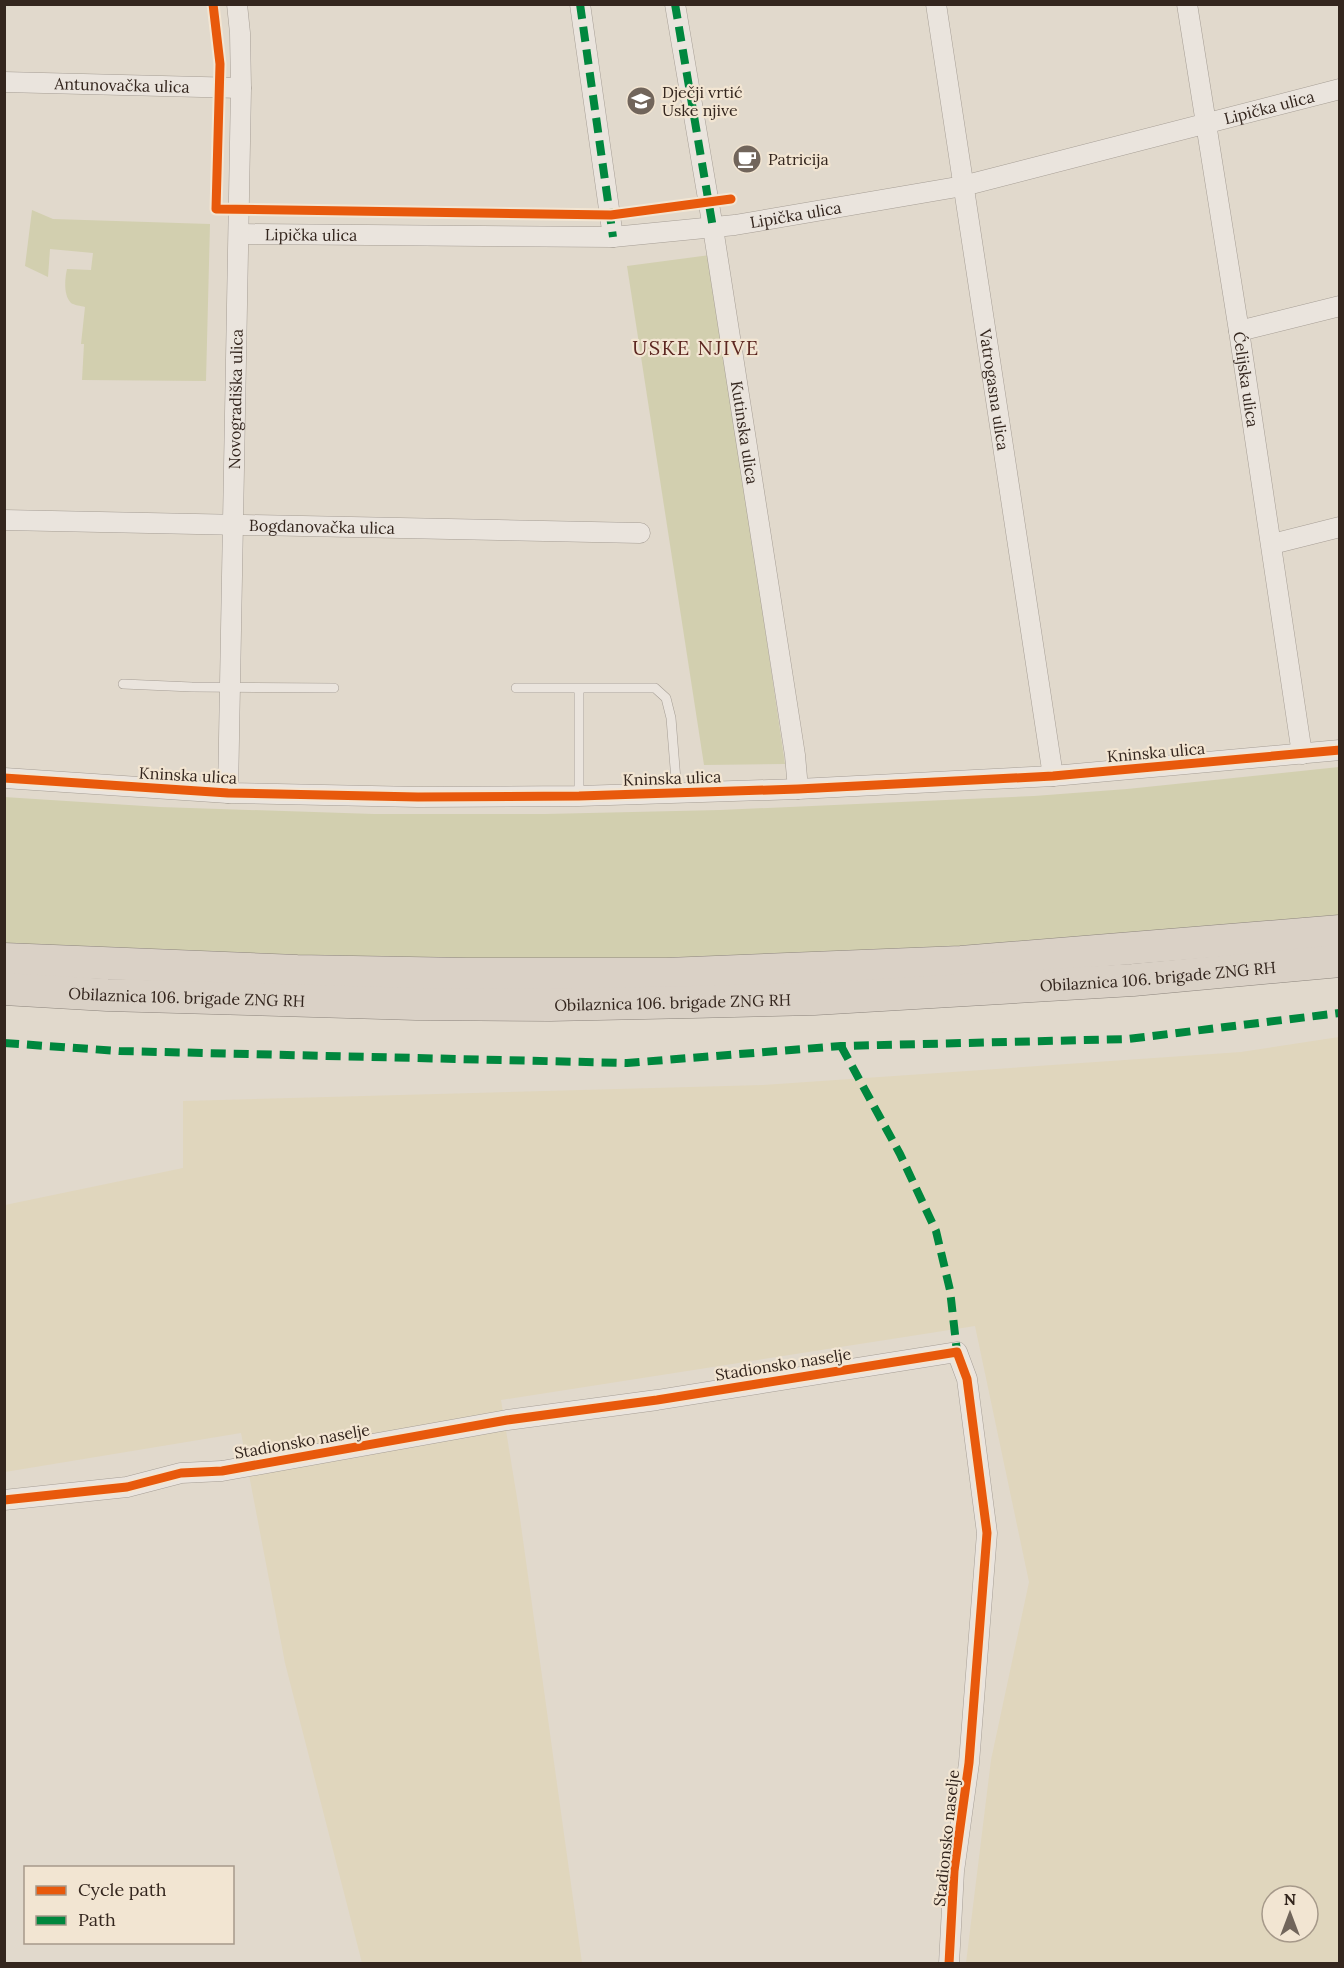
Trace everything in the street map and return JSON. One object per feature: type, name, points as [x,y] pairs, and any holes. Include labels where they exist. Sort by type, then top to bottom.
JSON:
[{"type":"highway","name":"Obilaznica 106. brigade ZNG RH","points":[[4,959],[123,966],[308,971],[667,974],[961,962],[1340,931]]},
{"type":"highway","name":"Obilaznica 106. brigade ZNG RH","points":[[4,989],[177,998],[550,1005],[814,999],[1133,980],[1340,961]]},
{"type":"street","name":"Novogradiška ulica","points":[[228,793],[242,88],[237,4]]},
{"type":"street","points":[[580,4],[613,237]]},
{"type":"street","name":"Kutinska ulica","points":[[675,4],[713,228],[795,755],[798,789]]},
{"type":"street","name":"Vatrogasna ulica","points":[[936,4],[1053,776]]},
{"type":"street","name":"Ćelijska ulica","points":[[1186,4],[1272,544],[1302,754]]},
{"type":"street","name":"Antunovačka ulica","points":[[4,82],[242,88]]},
{"type":"street","name":"Lipička ulica","points":[[238,234],[613,237],[713,228],[963,186],[1340,89]]},
{"type":"street","points":[[1239,331],[1340,306]]},
{"type":"street","name":"Bogdanovačka ulica","points":[[4,520],[640,533]]},
{"type":"street","points":[[1272,544],[1340,527]]},
{"type":"street","name":"Kninska ulica","points":[[4,778],[228,793],[579,796],[798,789],[1053,776],[1340,750]]},
{"type":"street","name":"Stadionsko naselje","points":[[4,1500],[127,1487],[181,1473],[222,1471],[507,1420],[657,1400],[957,1352],[967,1380],[987,1533],[969,1763],[954,1871],[949,1964]]},
{"type":"lane","points":[[123,684],[334,688]]},
{"type":"lane","points":[[516,688],[655,688],[666,698],[671,718],[677,793]]},
{"type":"lane","points":[[579,689],[579,796]]},
{"type":"shaded area","points":[[32,210],[53,219],[210,224],[206,381],[82,380],[84,344],[81,344],[85,307],[72,304],[68,300],[66,277],[67,269],[91,270],[93,253],[50,249],[48,277],[25,266]]},
{"type":"shaded area","points":[[710,255],[785,764],[704,765],[627,266]]},
{"type":"shaded area","points":[[1339,767],[1339,920],[1170,937],[576,966],[5,949],[4,797],[160,807],[374,814],[545,814],[720,810],[1034,796],[1127,789]]},
{"type":"shaded area","points":[[1339,1037],[1339,1963],[966,1963],[991,1760],[1029,1582],[975,1326],[501,1400],[518,1504],[582,1963],[362,1963],[285,1663],[241,1433],[5,1472],[5,1205],[183,1168],[183,1101],[763,1085],[1241,1052]]},
{"type":"marked path","points":[[580,4],[613,237]]},
{"type":"marked path","points":[[675,4],[713,228]]},
{"type":"marked path","points":[[4,1043],[119,1051],[627,1063],[841,1046],[1128,1039],[1340,1013]]},
{"type":"marked path","points":[[841,1046],[900,1154],[936,1231],[950,1290],[957,1352]]},
{"type":"cycle path","points":[[213,4],[220,64],[216,209],[611,215],[731,199]]},
{"type":"cycle path","points":[[4,778],[228,793],[418,797],[579,796],[798,789],[1053,776],[1340,750]]},
{"type":"cycle path","points":[[4,1500],[127,1487],[181,1473],[222,1471],[507,1420],[657,1400],[957,1352],[967,1379],[987,1533],[969,1763],[954,1871],[949,1964]]},
{"type":"place","name":"Dječji vrtić Uske njive","points":[[641,101]]},
{"type":"place","name":"Patricija","points":[[747,159]]},
{"type":"district","name":"USKE NJIVE","points":[[696,348]]}]
